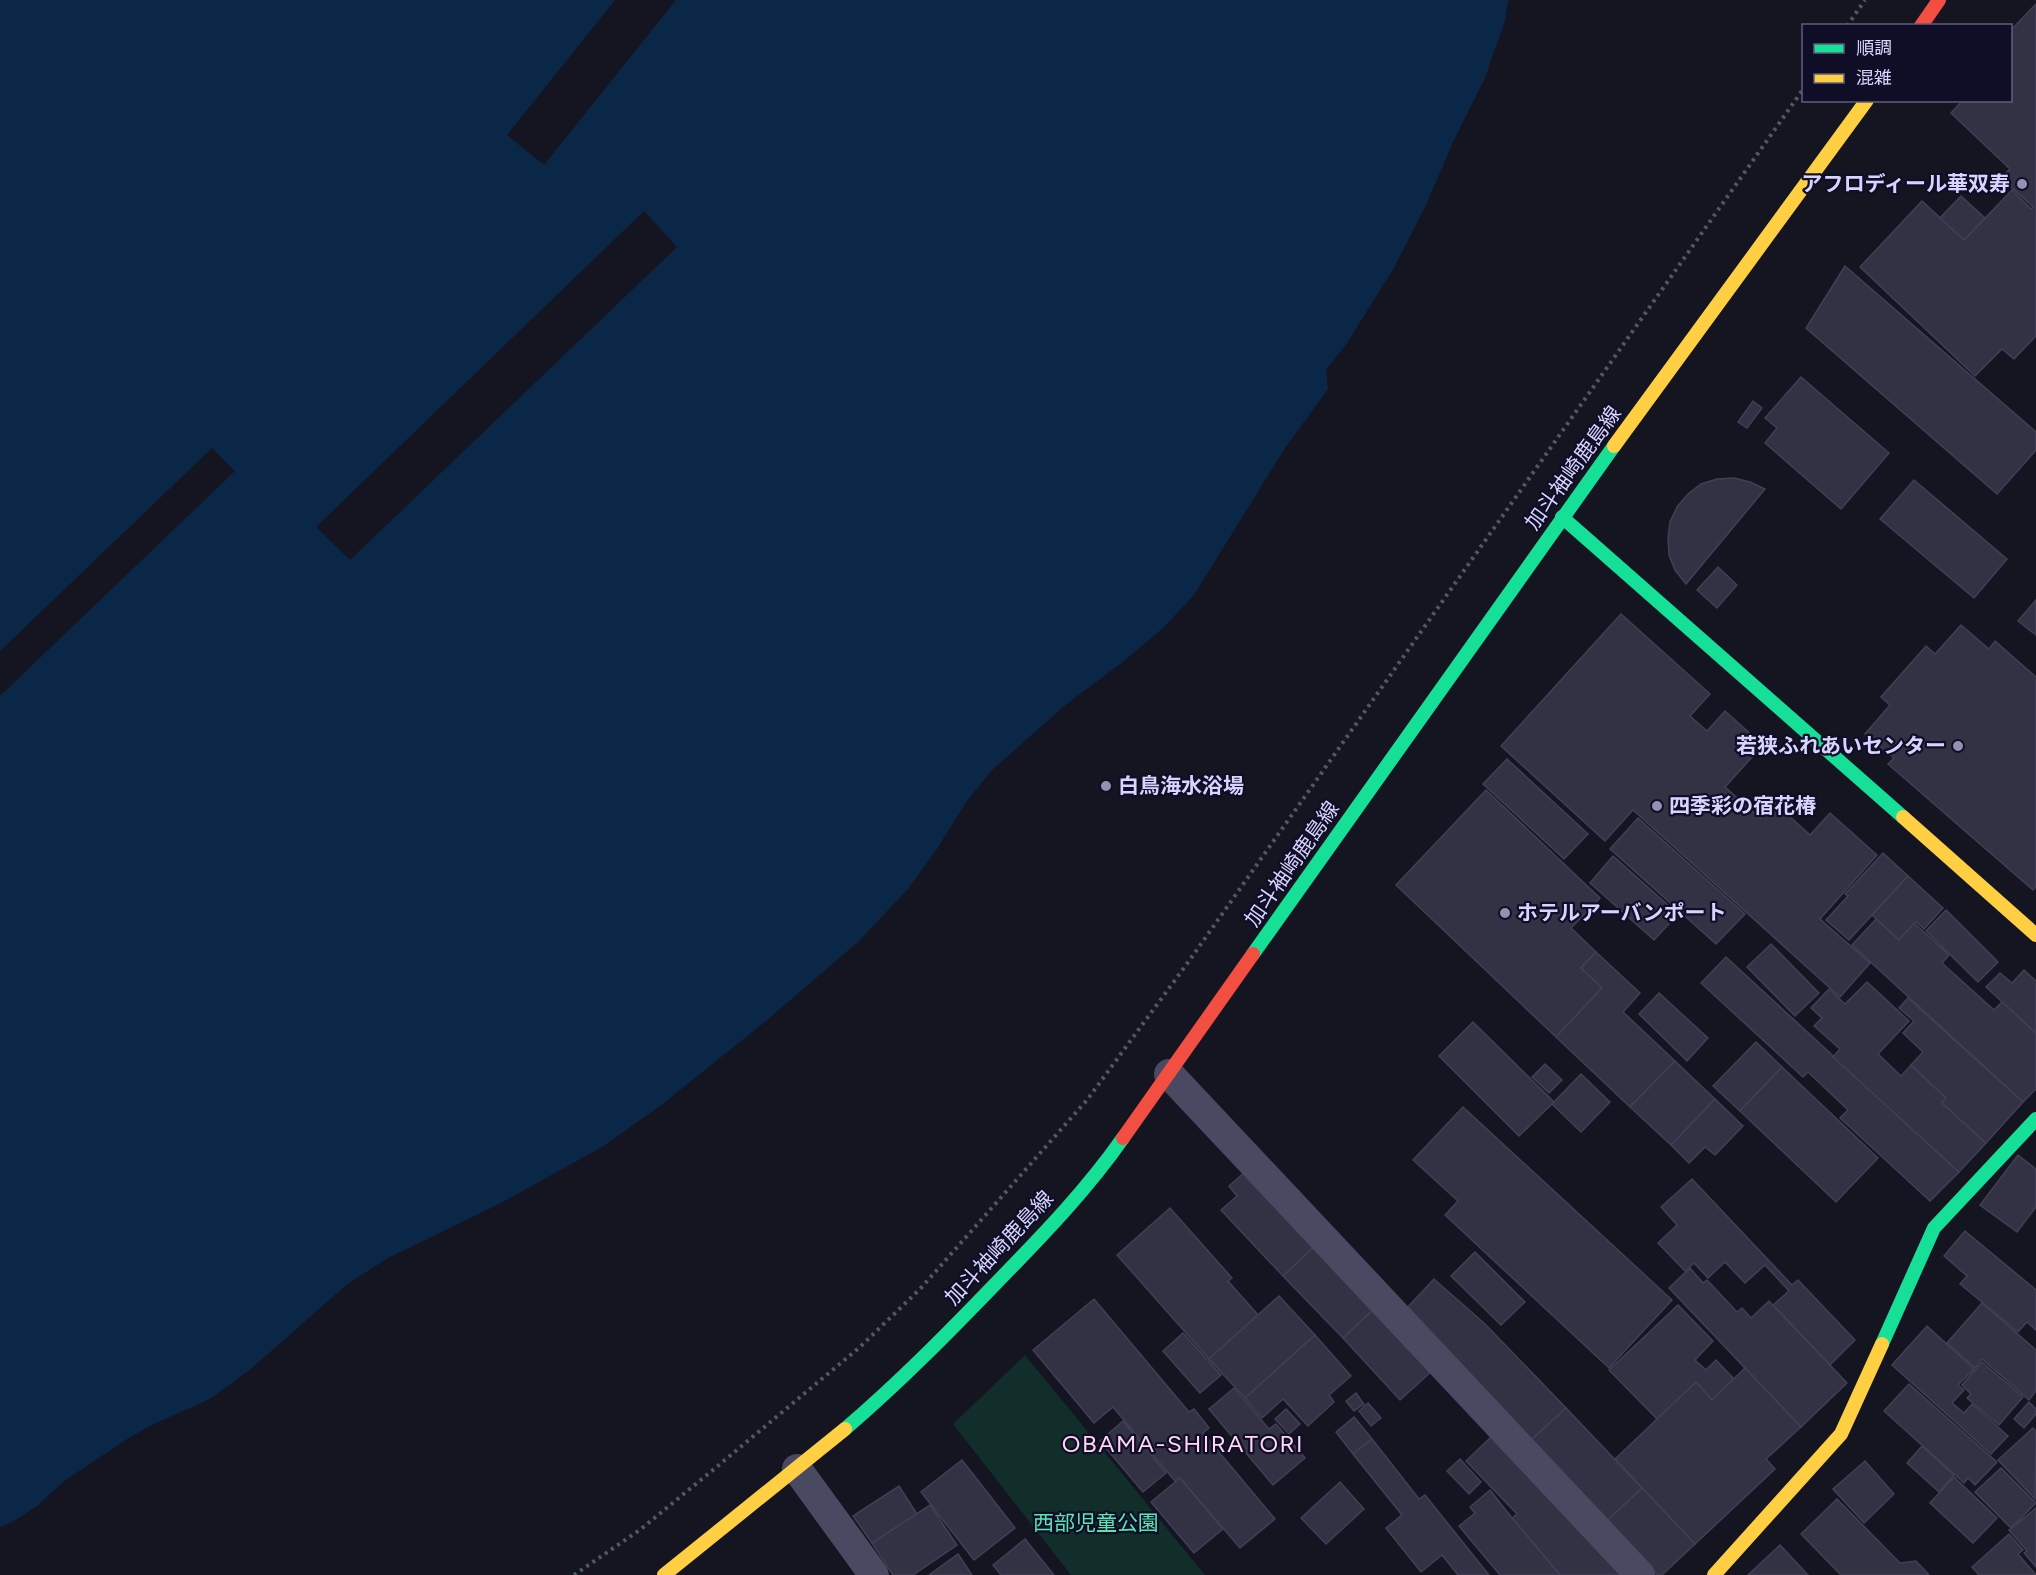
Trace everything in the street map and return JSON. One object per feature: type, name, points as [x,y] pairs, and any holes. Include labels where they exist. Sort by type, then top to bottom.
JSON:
[{"type":"main road","points":[[1922,24],[1939,0]]},
{"type":"main road","name":"加斗袖崎鹿島線","points":[[664,1575],[798,1469],[883,1396],[1040,1238],[1109,1158],[1562,518],[1866,102]]},
{"type":"main road","points":[[1562,518],[2036,935]]},
{"type":"main road","points":[[1714,1575],[1841,1434],[1934,1228],[2036,1119]]},
{"type":"lane","points":[[1169,1074],[1640,1575]]},
{"type":"lane","points":[[798,1469],[874,1575]]},
{"type":"path","points":[[1848,24],[1865,0]]},
{"type":"path","points":[[574,1575],[641,1529],[860,1347],[921,1288],[1087,1100],[1189,961],[1802,89]]},
{"type":"green space","name":"西部児童公園","points":[[1025,1355],[1205,1575],[1071,1575],[953,1424]]},
{"type":"water","points":[[0,0],[1508,0],[1505,20],[1485,78],[1395,266],[1347,343],[1326,370],[1328,389],[1285,448],[1194,595],[1163,628],[1064,706],[992,770],[966,802],[937,849],[908,889],[858,942],[766,1021],[660,1106],[602,1147],[501,1203],[388,1258],[346,1285],[252,1368],[210,1399],[127,1439],[64,1481],[37,1506],[0,1527]]},
{"type":"pier","points":[[615,0],[676,0],[544,165],[507,135]]},
{"type":"pier","points":[[644,211],[677,247],[350,560],[316,527]]},
{"type":"pier","points":[[212,448],[235,471],[0,696],[0,651]]},
{"type":"building","name":"アフロディール華双寿","points":[[2036,4],[2036,336],[2014,359],[2002,349],[1975,376],[1860,267],[1922,201],[1964,240],[2012,190],[2031,209],[2033,207],[2001,178],[2010,169],[1951,113],[1961,102],[2012,102],[2012,29]]},
{"type":"building","points":[[1961,196],[1985,218],[1964,240],[1940,218]]},
{"type":"building","points":[[1845,266],[2036,432],[2036,450],[1997,494],[1806,328]]},
{"type":"building","points":[[1801,377],[1889,453],[1841,509],[1765,443],[1777,428],[1765,418]]},
{"type":"building","points":[[1753,401],[1762,408],[1747,428],[1738,422]]},
{"type":"building","points":[[1734,478],[1765,489],[1686,584],[1675,570],[1669,555],[1670,522],[1677,507],[1701,484],[1717,479]]},
{"type":"building","points":[[1914,480],[2007,559],[1974,598],[1880,519]]},
{"type":"building","points":[[1718,567],[1737,585],[1717,608],[1697,590]]},
{"type":"building","points":[[2036,600],[2036,635],[2018,621]]},
{"type":"building","name":"四季彩の宿花椿","points":[[1621,614],[1710,694],[1690,716],[1707,731],[1725,711],[1763,745],[1725,787],[1760,818],[1774,802],[1810,835],[1830,813],[1877,855],[1820,919],[1870,963],[1840,997],[1633,810],[1605,841],[1501,746]]},
{"type":"building","name":"若狭ふれあいセンター","points":[[1961,625],[1989,649],[1995,641],[2036,677],[2036,887],[2033,890],[1888,764],[1894,758],[1865,734],[1890,705],[1881,697],[1926,646],[1935,654]]},
{"type":"building","points":[[1507,759],[1588,834],[1564,859],[1483,784]]},
{"type":"building","name":"ホテルアーバンポート","points":[[1486,790],[1600,898],[1571,928],[1596,952],[1581,968],[1602,988],[1556,1037],[1396,885]]},
{"type":"building","points":[[1638,818],[1745,914],[1716,944],[1610,849]]},
{"type":"building","points":[[1883,853],[1908,876],[1849,940],[1826,920],[1848,896],[1845,894]]},
{"type":"building","points":[[1613,856],[1678,914],[1654,940],[1590,883]]},
{"type":"building","points":[[1908,876],[1943,908],[1924,929],[1916,922],[1899,940],[1872,915]]},
{"type":"building","points":[[1946,910],[1998,962],[1978,982],[1926,931]]},
{"type":"building","points":[[1876,919],[1899,940],[1914,923],[1949,955],[1942,963],[1994,1010],[2002,1002],[2036,1033],[2036,1089],[2023,1102],[1852,945]]},
{"type":"building","points":[[1771,944],[1819,993],[1795,1016],[1747,967]]},
{"type":"building","points":[[1596,952],[1640,993],[1623,1012],[1675,1061],[1630,1107],[1556,1037],[1602,988],[1581,968]]},
{"type":"building","points":[[1726,957],[1959,1172],[1930,1201],[1840,1118],[1848,1110],[1808,1072],[1803,1077],[1701,983]]},
{"type":"building","points":[[2024,970],[2036,981],[2036,1033],[1986,987],[2000,973],[2012,983]]},
{"type":"building","points":[[1867,982],[1909,1021],[1878,1054],[1901,1076],[1911,1065],[1946,1098],[1942,1103],[1986,1143],[1959,1172],[1833,1057],[1840,1049],[1814,1026],[1822,1018],[1811,1008],[1829,989],[1845,1004]]},
{"type":"building","points":[[1659,993],[1708,1038],[1687,1061],[1639,1014]]},
{"type":"building","points":[[1908,998],[2023,1102],[1986,1143],[1942,1103],[1946,1098],[1911,1065],[1923,1052],[1903,1033],[1914,1021],[1899,1008]]},
{"type":"building","points":[[1473,1022],[1554,1102],[1519,1136],[1439,1056]]},
{"type":"building","points":[[1756,1042],[1782,1067],[1740,1111],[1713,1086]]},
{"type":"building","points":[[1675,1061],[1715,1099],[1671,1145],[1630,1107]]},
{"type":"building","points":[[1545,1064],[1562,1080],[1549,1093],[1532,1077]]},
{"type":"building","points":[[1782,1067],[1878,1158],[1836,1202],[1740,1111]]},
{"type":"building","points":[[1581,1074],[1610,1102],[1581,1132],[1552,1104]]},
{"type":"building","points":[[1715,1099],[1743,1126],[1715,1155],[1705,1147],[1689,1163],[1671,1145]]},
{"type":"building","points":[[1463,1107],[1672,1300],[1609,1368],[1445,1215],[1458,1201],[1413,1160]]},
{"type":"building","points":[[2018,1155],[2036,1169],[2036,1207],[2017,1232],[1980,1205]]},
{"type":"building","points":[[1246,1171],[1316,1245],[1283,1276],[1221,1210],[1237,1196],[1229,1186]]},
{"type":"building","points":[[1692,1179],[1792,1285],[1798,1280],[1855,1340],[1830,1365],[1773,1305],[1789,1291],[1765,1265],[1745,1283],[1725,1262],[1708,1278],[1694,1263],[1685,1271],[1658,1243],[1677,1225],[1661,1207]]},
{"type":"building","points":[[1170,1208],[1232,1278],[1228,1281],[1258,1315],[1209,1359],[1117,1255]]},
{"type":"building","points":[[1965,1231],[2036,1290],[2036,1330],[2027,1322],[2018,1332],[1960,1284],[1967,1276],[1944,1256]]},
{"type":"building","points":[[1316,1245],[1375,1308],[1343,1338],[1283,1276]]},
{"type":"building","points":[[1475,1252],[1525,1302],[1501,1325],[1451,1276]]},
{"type":"building","points":[[1690,1268],[1703,1283],[1707,1280],[1737,1312],[1742,1308],[1751,1318],[1769,1301],[1847,1383],[1801,1427],[1669,1288]]},
{"type":"building","points":[[1434,1279],[1485,1324],[1566,1408],[1530,1441],[1405,1310]]},
{"type":"building","points":[[1279,1296],[1315,1335],[1245,1398],[1209,1359]]},
{"type":"building","points":[[1094,1299],[1189,1412],[1194,1409],[1209,1428],[1203,1433],[1275,1519],[1240,1548],[1180,1478],[1175,1481],[1113,1407],[1094,1423],[1033,1350]]},
{"type":"building","points":[[1982,1303],[2036,1350],[2036,1391],[2029,1400],[1982,1359],[1975,1368],[1947,1343]]},
{"type":"building","points":[[1678,1305],[1713,1341],[1695,1360],[1706,1370],[1716,1360],[1734,1379],[1712,1400],[1696,1382],[1657,1419],[1609,1370]]},
{"type":"building","points":[[1375,1308],[1433,1370],[1400,1400],[1343,1338]]},
{"type":"building","points":[[1927,1326],[1974,1369],[1958,1385],[1964,1390],[1952,1403],[1964,1413],[1972,1404],[2008,1436],[1991,1454],[1892,1365]]},
{"type":"building","points":[[1183,1333],[1221,1375],[1200,1393],[1163,1351]]},
{"type":"building","points":[[1315,1335],[1351,1376],[1329,1395],[1334,1402],[1308,1426],[1283,1399],[1262,1418],[1245,1398]]},
{"type":"building","points":[[1982,1362],[2023,1397],[1999,1425],[1967,1398],[1971,1394],[1962,1385]]},
{"type":"building","points":[[1745,1368],[1801,1427],[1766,1459],[1775,1469],[1695,1544],[1615,1459],[1696,1382],[1712,1400]]},
{"type":"building","points":[[1909,1384],[1997,1462],[1975,1485],[1968,1478],[1964,1483],[1884,1411]]},
{"type":"building","points":[[1234,1388],[1269,1429],[1276,1424],[1305,1458],[1273,1485],[1209,1409]]},
{"type":"building","points":[[1356,1393],[1364,1404],[1354,1411],[1346,1401]]},
{"type":"building","points":[[2029,1402],[2036,1409],[2036,1414],[2024,1428],[2014,1419]]},
{"type":"building","points":[[1368,1403],[1381,1418],[1371,1426],[1359,1411]]},
{"type":"building","points":[[1566,1408],[1642,1488],[1606,1522],[1530,1441]]},
{"type":"building","points":[[1286,1409],[1300,1424],[1289,1434],[1275,1419]]},
{"type":"building","points":[[1354,1417],[1372,1439],[1353,1454],[1336,1432]]},
{"type":"building","points":[[1123,1421],[1166,1473],[1143,1492],[1100,1441]]},
{"type":"building","points":[[2033,1428],[2036,1431],[2035,1499],[1998,1460]]},
{"type":"building","points":[[1492,1436],[1628,1575],[1560,1575],[1512,1518],[1517,1514],[1466,1461]]},
{"type":"building","points":[[1372,1439],[1419,1499],[1425,1495],[1489,1575],[1458,1575],[1442,1555],[1421,1572],[1386,1528],[1402,1515],[1353,1454]]},
{"type":"building","points":[[1922,1446],[1954,1475],[1939,1492],[1907,1463]]},
{"type":"building","points":[[1460,1459],[1481,1482],[1469,1494],[1447,1471]]},
{"type":"building","points":[[962,1460],[1015,1528],[974,1560],[921,1492]]},
{"type":"building","points":[[1865,1461],[1894,1494],[1864,1523],[1833,1489]]},
{"type":"building","points":[[2001,1468],[2036,1503],[2011,1528],[1975,1492]]},
{"type":"building","points":[[1954,1477],[1997,1518],[1973,1543],[1930,1503]]},
{"type":"building","points":[[1180,1478],[1223,1529],[1194,1553],[1151,1502]]},
{"type":"building","points":[[1340,1482],[1364,1509],[1326,1544],[1301,1518]]},
{"type":"building","points":[[899,1486],[917,1514],[872,1543],[853,1516]]},
{"type":"building","points":[[1642,1488],[1695,1544],[1662,1575],[1657,1575],[1606,1522]]},
{"type":"building","points":[[1490,1490],[1560,1575],[1500,1575],[1459,1526],[1475,1513],[1470,1507]]},
{"type":"building","points":[[1837,1499],[1900,1563],[1916,1561],[1929,1575],[1841,1575],[1801,1534]]},
{"type":"building","points":[[930,1505],[957,1545],[913,1575],[893,1575],[872,1543]]},
{"type":"building","points":[[2036,1508],[2036,1567],[2024,1553],[2027,1551],[2009,1530]]},
{"type":"building","points":[[2009,1534],[2023,1550],[2018,1554],[2036,1575],[1979,1575],[1972,1567]]},
{"type":"building","points":[[1025,1539],[1054,1575],[1001,1575],[993,1565]]},
{"type":"building","points":[[1780,1545],[1808,1575],[1748,1575]]},
{"type":"building","points":[[958,1554],[972,1575],[929,1575]]},
{"type":"traffic: fast","points":[[1253,954],[1614,446]]},
{"type":"traffic: fast","points":[[1562,517],[1903,817]]},
{"type":"traffic: fast","points":[[1882,1344],[1934,1228],[2036,1119]]},
{"type":"traffic: fast","points":[[845,1429],[965,1316],[1035,1243],[1081,1192],[1123,1138]]},
{"type":"traffic: slow","points":[[1614,446],[1866,102]]},
{"type":"traffic: slow","points":[[1903,817],[2036,935]]},
{"type":"traffic: slow","points":[[1714,1575],[1841,1434],[1882,1344]]},
{"type":"traffic: slow","points":[[664,1575],[845,1429]]},
{"type":"traffic: jam","points":[[1922,24],[1939,0]]},
{"type":"traffic: jam","points":[[1123,1138],[1253,954]]},
{"type":"place","name":"アフロディール華双寿","points":[[2022,184]]},
{"type":"place","name":"若狭ふれあいセンター","points":[[1958,746]]},
{"type":"place","name":"白鳥海水浴場","points":[[1106,786]]},
{"type":"place","name":"四季彩の宿花椿","points":[[1657,806]]},
{"type":"place","name":"ホテルアーバンポート","points":[[1505,913]]},
{"type":"district","name":"OBAMA-SHIRATORI","points":[[1183,1444]]}]
